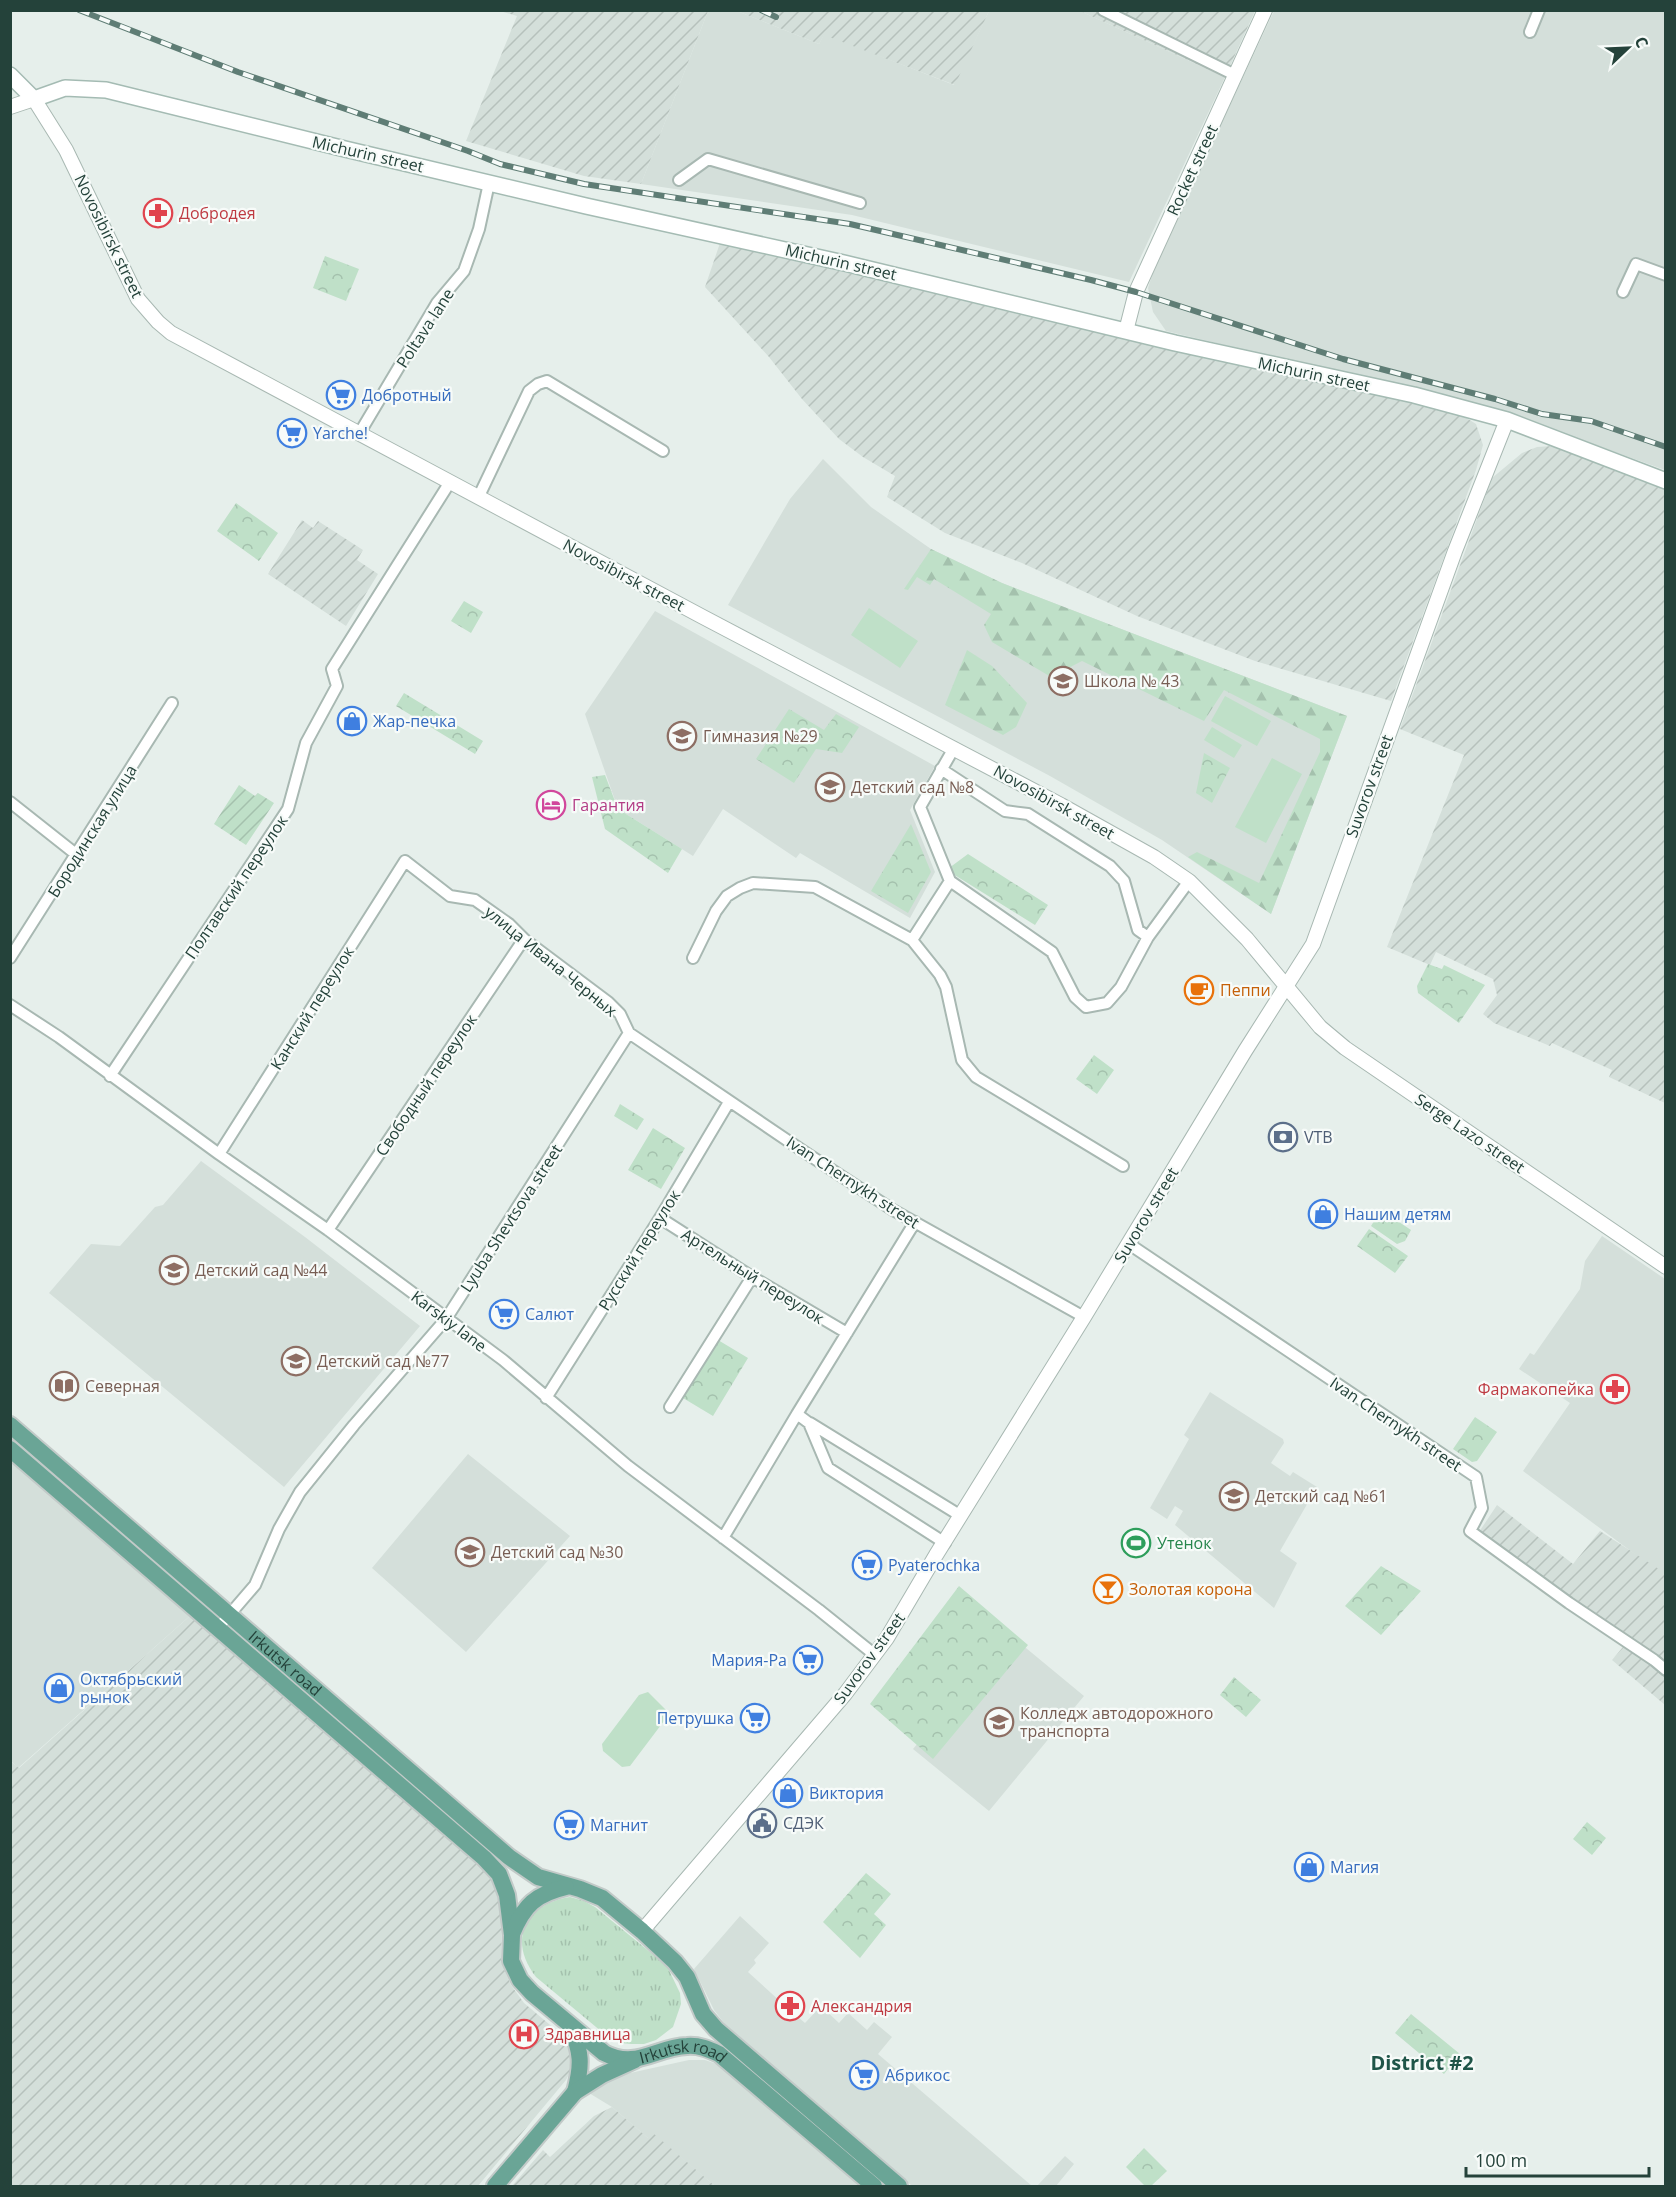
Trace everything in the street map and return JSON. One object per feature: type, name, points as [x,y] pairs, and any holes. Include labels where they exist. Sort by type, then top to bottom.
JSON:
[{"type":"main road","points":[[10,75],[34,99]]},
{"type":"main road","name":"Michurin street","points":[[34,99],[65,88],[106,90],[489,183],[833,260],[1126,331],[1414,395],[1507,420],[1665,481]]},
{"type":"main road","name":"Irkutsk road","points":[[10,1425],[509,1857],[538,1877],[602,1898],[642,1931],[675,1962],[687,1977],[703,2014],[717,2029],[899,2187]]},
{"type":"main road","name":"Irkutsk road","points":[[10,1449],[484,1858],[499,1874],[507,1895],[512,1935],[512,1961],[520,1980],[568,2023],[604,2053],[622,2060],[635,2060],[686,2046],[702,2047],[719,2054],[874,2187]]},
{"type":"main road","points":[[512,1935],[520,1915],[532,1901],[548,1891],[570,1887]]},
{"type":"main road","points":[[568,2023],[580,2053],[581,2063],[575,2092]]},
{"type":"main road","points":[[495,2187],[575,2092],[635,2060]]},
{"type":"street","points":[[1103,10],[1235,75]]},
{"type":"street","name":"Rocket street","points":[[1126,331],[1136,292],[1265,10]]},
{"type":"street","points":[[1530,32],[1539,10]]},
{"type":"street","name":"Michurin street","points":[[10,107],[34,99]]},
{"type":"street","name":"Novosibirsk street","points":[[34,99],[66,150],[138,298],[158,322],[186,342],[954,748],[1154,857],[1189,881],[1247,939],[1286,987]]},
{"type":"street","points":[[679,180],[708,159],[860,203]]},
{"type":"street","name":"Poltava lane","points":[[359,434],[437,303],[464,271],[480,229],[489,183]]},
{"type":"street","points":[[1623,292],[1636,264],[1665,275]]},
{"type":"street","points":[[479,496],[529,391],[546,381],[663,451]]},
{"type":"street","name":"Suvorov street","points":[[642,1931],[845,1694],[887,1638],[1245,1051],[1313,944],[1455,551],[1507,420]]},
{"type":"street","name":"Полтавский переулок","points":[[110,1076],[288,809],[306,743],[337,686],[333,669],[450,482]]},
{"type":"street","name":"Бородинская улица","points":[[10,958],[172,703]]},
{"type":"street","points":[[954,748],[920,807],[950,880],[1053,952],[1075,997],[1086,1007],[1107,1003],[1120,987],[1148,937],[1189,881]]},
{"type":"street","points":[[941,769],[1005,811],[1028,813],[1110,866],[1124,881],[1138,930],[1148,937]]},
{"type":"street","points":[[10,802],[77,855]]},
{"type":"street","name":"улица Ивана Черных","points":[[405,861],[450,896],[476,900],[509,924],[524,939],[608,1002],[620,1014],[629,1033]]},
{"type":"street","name":"Канский переулок","points":[[219,1154],[405,861]]},
{"type":"street","points":[[912,940],[950,880]]},
{"type":"street","points":[[693,958],[716,911],[727,896],[740,888],[753,883],[816,887],[912,940],[940,975],[946,987],[962,1060],[976,1077],[1123,1166]]},
{"type":"street","name":"Свободный переулок","points":[[328,1230],[524,939]]},
{"type":"street","name":"Serge Lazo street","points":[[1286,987],[1320,1027],[1345,1048],[1665,1267]]},
{"type":"street","name":"Karskiy lane","points":[[10,1005],[59,1037],[110,1076],[328,1230],[508,1365],[628,1466],[875,1655]]},
{"type":"street","name":"Ivan Chernykh street","points":[[629,1033],[729,1102],[915,1222],[1084,1317]]},
{"type":"street","name":"Lyuba Shevtsova street","points":[[218,1628],[255,1586],[279,1529],[300,1492],[354,1425],[446,1319],[629,1033]]},
{"type":"street","name":"Русский переулок","points":[[546,1398],[660,1218],[729,1102]]},
{"type":"street","name":"Артельный переулок","points":[[660,1218],[752,1277],[847,1333]]},
{"type":"street","points":[[723,1538],[915,1222]]},
{"type":"street","name":"Ivan Chernykh street","points":[[1129,1244],[1476,1477],[1482,1508],[1470,1531],[1665,1670]]},
{"type":"street","points":[[670,1407],[752,1277]]},
{"type":"street","points":[[797,1414],[962,1516]]},
{"type":"street","points":[[809,1423],[828,1468],[945,1543]]},
{"type":"shaded area","points":[[500,11],[708,11],[641,184],[584,176],[466,141],[517,16]]},
{"type":"shaded area","points":[[708,11],[737,11],[819,44],[824,34],[954,85],[989,11],[1080,11],[1225,77],[1129,282],[852,215],[641,184]]},
{"type":"shaded area","points":[[737,11],[989,11],[955,85],[824,35],[819,44]]},
{"type":"shaded area","points":[[1080,11],[1255,11],[1225,77]]},
{"type":"shaded area","points":[[1274,11],[1665,11],[1665,470],[1502,411],[1166,331],[1153,312],[1148,288],[1156,263]]},
{"type":"shaded area","points":[[720,243],[1126,339],[1415,400],[1457,412],[1476,424],[1483,445],[1476,470],[1391,701],[1255,661],[1137,616],[1022,563],[945,533],[887,497],[895,476],[839,439],[705,287]]},
{"type":"shaded area","points":[[1552,446],[1665,490],[1665,1103],[1609,1077],[1612,1070],[1552,1043],[1550,1046],[1494,1023],[1483,1014],[1497,995],[1493,979],[1436,952],[1430,965],[1387,947],[1464,755],[1400,729],[1492,478],[1522,453],[1537,447]]},
{"type":"shaded area","name":"Школа № 43","points":[[823,459],[871,507],[931,549],[1002,583],[1347,716],[1271,914],[1162,840],[1050,776],[728,605],[790,499]]},
{"type":"shaded area","points":[[302,520],[313,528],[318,521],[363,550],[357,560],[378,574],[346,626],[268,574]]},
{"type":"shaded area","points":[[655,611],[935,766],[910,810],[935,872],[910,918],[800,853],[796,858],[723,809],[693,856],[618,809],[585,714]]},
{"type":"shaded area","points":[[201,1161],[305,1237],[420,1326],[284,1487],[49,1293],[91,1244],[120,1246],[155,1207],[163,1205]]},
{"type":"shaded area","points":[[1602,1236],[1665,1279],[1666,1572],[1663,1575],[1523,1471],[1570,1403],[1519,1369],[1530,1353],[1534,1355],[1580,1289],[1585,1261]]},
{"type":"shaded area","name":"Детский сад №61","points":[[1210,1392],[1283,1439],[1284,1443],[1271,1463],[1290,1476],[1293,1472],[1317,1487],[1280,1551],[1297,1563],[1274,1608],[1175,1525],[1183,1511],[1175,1506],[1167,1519],[1150,1508],[1189,1439],[1184,1435]]},
{"type":"shaded area","name":"Детский сад №30","points":[[468,1454],[570,1536],[466,1652],[372,1568]]},
{"type":"shaded area","name":"Октябрьский рынок","points":[[11,1462],[191,1615],[18,1768],[11,1761]]},
{"type":"shaded area","points":[[1497,1505],[1573,1564],[1600,1531],[1665,1573],[1665,1705],[1612,1660],[1623,1647],[1475,1538]]},
{"type":"shaded area","points":[[191,1615],[391,1785],[492,1878],[499,1896],[502,1927],[501,1962],[511,1985],[524,2003],[562,2035],[571,2051],[573,2066],[566,2080],[478,2186],[11,2186],[10,1761],[19,1768]]},
{"type":"shaded area","name":"Колледж автодорожного транспорта","points":[[1009,1634],[1084,1696],[989,1811],[913,1749]]},
{"type":"shaded area","points":[[740,1916],[769,1943],[754,1960],[756,1963],[748,1972],[782,2003],[781,2006],[805,2023],[821,2006],[839,2023],[848,2013],[867,2030],[874,2022],[892,2037],[878,2054],[1032,2186],[912,2186],[724,2023],[714,2010],[694,1969]]},
{"type":"shaded area","points":[[689,2060],[705,2060],[720,2065],[862,2186],[715,2186],[653,2134],[649,2139],[612,2107],[589,2093],[602,2082],[621,2075]]},
{"type":"shaded area","points":[[612,2107],[648,2138],[653,2133],[715,2186],[512,2186],[543,2150],[550,2157],[594,2116]]},
{"type":"shaded area","points":[[1065,2156],[1074,2164],[1056,2186],[1037,2186]]},
{"type":"green space","points":[[325,256],[359,269],[346,301],[313,288]]},
{"type":"green space","points":[[236,503],[278,533],[259,561],[217,531]]},
{"type":"green space","points":[[931,549],[1002,583],[1347,716],[1271,914],[1188,857],[1197,852],[1259,883],[1320,752],[1320,739],[1224,690],[1204,721],[1082,661],[1051,677],[992,642],[984,625],[991,614],[934,579],[930,585],[917,577],[908,590],[904,589]]},
{"type":"green space","points":[[464,601],[483,612],[471,633],[451,621]]},
{"type":"green space","points":[[869,608],[918,641],[900,668],[851,635]]},
{"type":"green space","points":[[967,650],[992,666],[1027,703],[1016,727],[1003,735],[945,705]]},
{"type":"green space","points":[[404,693],[483,741],[475,754],[396,706]]},
{"type":"green space","points":[[1225,696],[1271,721],[1257,746],[1211,721]]},
{"type":"green space","points":[[789,709],[824,730],[836,714],[859,727],[842,753],[816,749],[794,783],[756,759]]},
{"type":"green space","points":[[1212,727],[1242,745],[1234,758],[1204,740]]},
{"type":"green space","points":[[1204,753],[1230,768],[1212,803],[1196,793]]},
{"type":"green space","points":[[1272,758],[1302,774],[1266,843],[1235,827]]},
{"type":"green space","points":[[605,775],[618,809],[682,849],[668,873],[605,829],[592,777]]},
{"type":"green space","points":[[239,785],[255,796],[258,793],[274,803],[246,845],[214,824]]},
{"type":"green space","points":[[911,824],[931,872],[908,913],[871,891]]},
{"type":"green space","points":[[968,854],[1048,905],[1035,925],[953,874],[949,868]]},
{"type":"green space","points":[[1428,964],[1442,969],[1444,965],[1485,985],[1459,1023],[1418,993],[1417,986]]},
{"type":"green space","points":[[1094,1055],[1114,1070],[1097,1094],[1076,1079]]},
{"type":"green space","points":[[620,1104],[644,1119],[637,1130],[614,1116]]},
{"type":"green space","points":[[653,1128],[685,1148],[661,1189],[628,1170]]},
{"type":"green space","points":[[1381,1210],[1411,1230],[1405,1241],[1397,1244],[1371,1226]]},
{"type":"green space","points":[[1369,1229],[1408,1256],[1395,1273],[1357,1246]]},
{"type":"green space","points":[[718,1340],[748,1358],[713,1416],[683,1398]]},
{"type":"green space","points":[[1475,1417],[1497,1432],[1477,1461],[1472,1462],[1453,1449]]},
{"type":"green space","points":[[1381,1566],[1421,1591],[1381,1635],[1345,1606]]},
{"type":"green space","points":[[959,1586],[1028,1645],[933,1759],[870,1704]]},
{"type":"green space","points":[[1234,1677],[1261,1700],[1246,1717],[1220,1695]]},
{"type":"green space","points":[[648,1692],[667,1711],[667,1717],[630,1766],[622,1767],[603,1751],[602,1744],[639,1695]]},
{"type":"green space","points":[[1587,1822],[1606,1838],[1592,1855],[1573,1839]]},
{"type":"green space","points":[[866,1873],[891,1894],[874,1914],[886,1925],[860,1958],[823,1922]]},
{"type":"green space","points":[[570,1897],[595,1907],[667,1966],[680,1993],[681,2004],[673,2027],[656,2040],[644,2044],[631,2044],[620,2043],[608,2037],[536,1977],[527,1963],[522,1937],[525,1926],[542,1907]]},
{"type":"green space","points":[[1411,2014],[1460,2054],[1444,2074],[1395,2033]]},
{"type":"green space","points":[[1144,2148],[1167,2171],[1151,2186],[1145,2186],[1126,2167]]},
{"type":"railway","points":[[79,10],[238,72],[500,164],[584,184],[850,224],[1091,280],[1136,292],[1343,359],[1495,399],[1542,414],[1591,421],[1666,447]]},
{"type":"railway","points":[[761,10],[776,17]]},
{"type":"place","name":"Добродея","points":[[158,213]]},
{"type":"place","name":"Добротный","points":[[341,395]]},
{"type":"place","name":"Yarche!","points":[[292,433]]},
{"type":"place","name":"Школа № 43","points":[[1063,681]]},
{"type":"place","name":"Жар-печка","points":[[352,721]]},
{"type":"place","name":"Гимназия №29","points":[[682,736]]},
{"type":"place","name":"Детский сад №8","points":[[830,787]]},
{"type":"place","name":"Гарантия","points":[[551,805]]},
{"type":"place","name":"Пеппи","points":[[1199,990]]},
{"type":"place","name":"VTB","points":[[1283,1137]]},
{"type":"place","name":"Нашим детям","points":[[1323,1214]]},
{"type":"place","name":"Детский сад №44","points":[[174,1270]]},
{"type":"place","name":"Салют","points":[[504,1314]]},
{"type":"place","name":"Детский сад №77","points":[[296,1361]]},
{"type":"place","name":"Северная","points":[[64,1386]]},
{"type":"place","name":"Фармакопейка","points":[[1615,1389]]},
{"type":"place","name":"Детский сад №61","points":[[1234,1496]]},
{"type":"place","name":"Утенок","points":[[1136,1543]]},
{"type":"place","name":"Детский сад №30","points":[[470,1552]]},
{"type":"place","name":"Pyaterochka","points":[[867,1565]]},
{"type":"place","name":"Золотая корона","points":[[1108,1589]]},
{"type":"place","name":"Мария-Ра","points":[[808,1660]]},
{"type":"place","name":"Октябрьский рынок","points":[[59,1688]]},
{"type":"place","name":"Петрушка","points":[[755,1718]]},
{"type":"place","name":"Колледж автодорожного транспорта","points":[[999,1722]]},
{"type":"place","name":"Виктория","points":[[788,1793]]},
{"type":"place","name":"СДЭК","points":[[762,1823]]},
{"type":"place","name":"Магнит","points":[[569,1825]]},
{"type":"place","name":"Магия","points":[[1309,1867]]},
{"type":"place","name":"Александрия","points":[[790,2006]]},
{"type":"place","name":"Здравница","points":[[524,2034]]},
{"type":"place","name":"Абрикос","points":[[864,2075]]},
{"type":"district","name":"District #2","points":[[1422,2063]]}]
